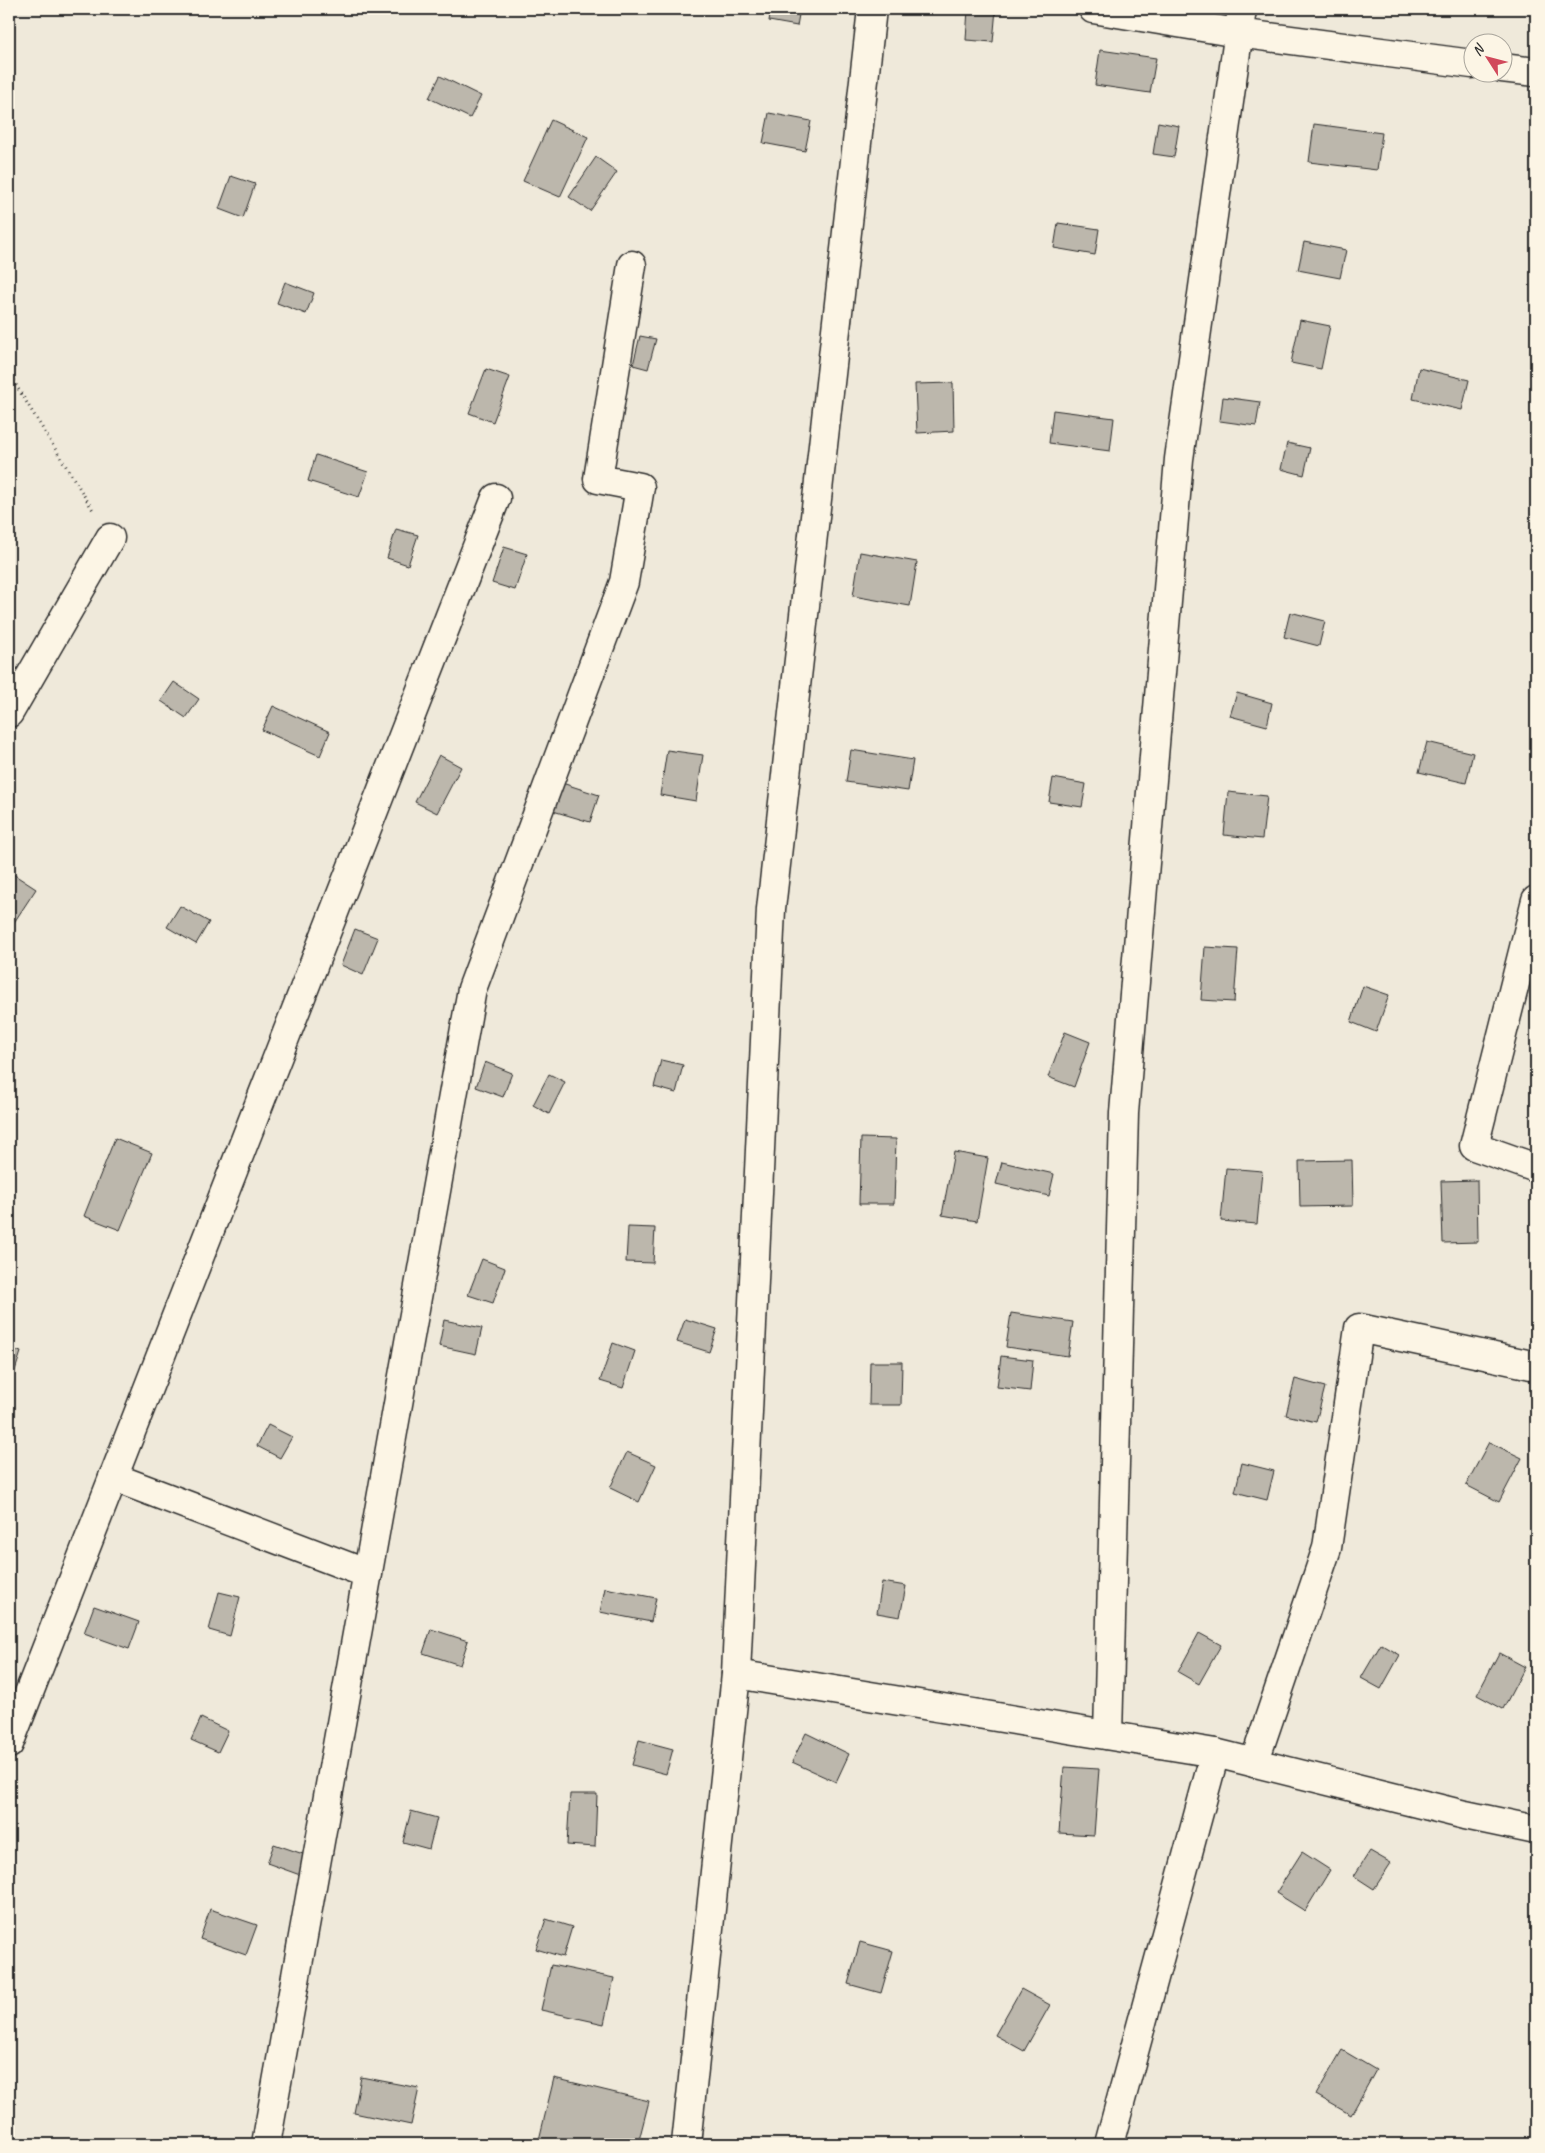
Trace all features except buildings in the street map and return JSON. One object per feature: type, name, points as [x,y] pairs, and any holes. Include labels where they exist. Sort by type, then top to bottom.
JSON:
[{"type":"street","points":[[686,2144],[736,1674],[771,909],[872,9]]},
{"type":"street","points":[[1093,9],[1240,21],[1462,62]]},
{"type":"street","points":[[1108,1736],[1124,1113],[1179,459],[1240,21]]},
{"type":"street","points":[[1512,69],[1536,72]]},
{"type":"street","points":[[266,2144],[472,989],[624,582],[640,488],[598,479],[632,264]]},
{"type":"street","points":[[9,1744],[496,498]]},
{"type":"street","points":[[9,713],[110,538]]},
{"type":"street","points":[[1536,900],[1474,1146],[1536,1168]]},
{"type":"street","points":[[1254,1763],[1327,1548],[1359,1328],[1536,1366]]},
{"type":"street","points":[[113,1477],[368,1574]]},
{"type":"street","points":[[736,1674],[1215,1753],[1465,1816],[1536,1830]]},
{"type":"street","points":[[1109,2144],[1215,1753]]},
{"type":"path","points":[[9,366],[17,387],[110,538]]}]
